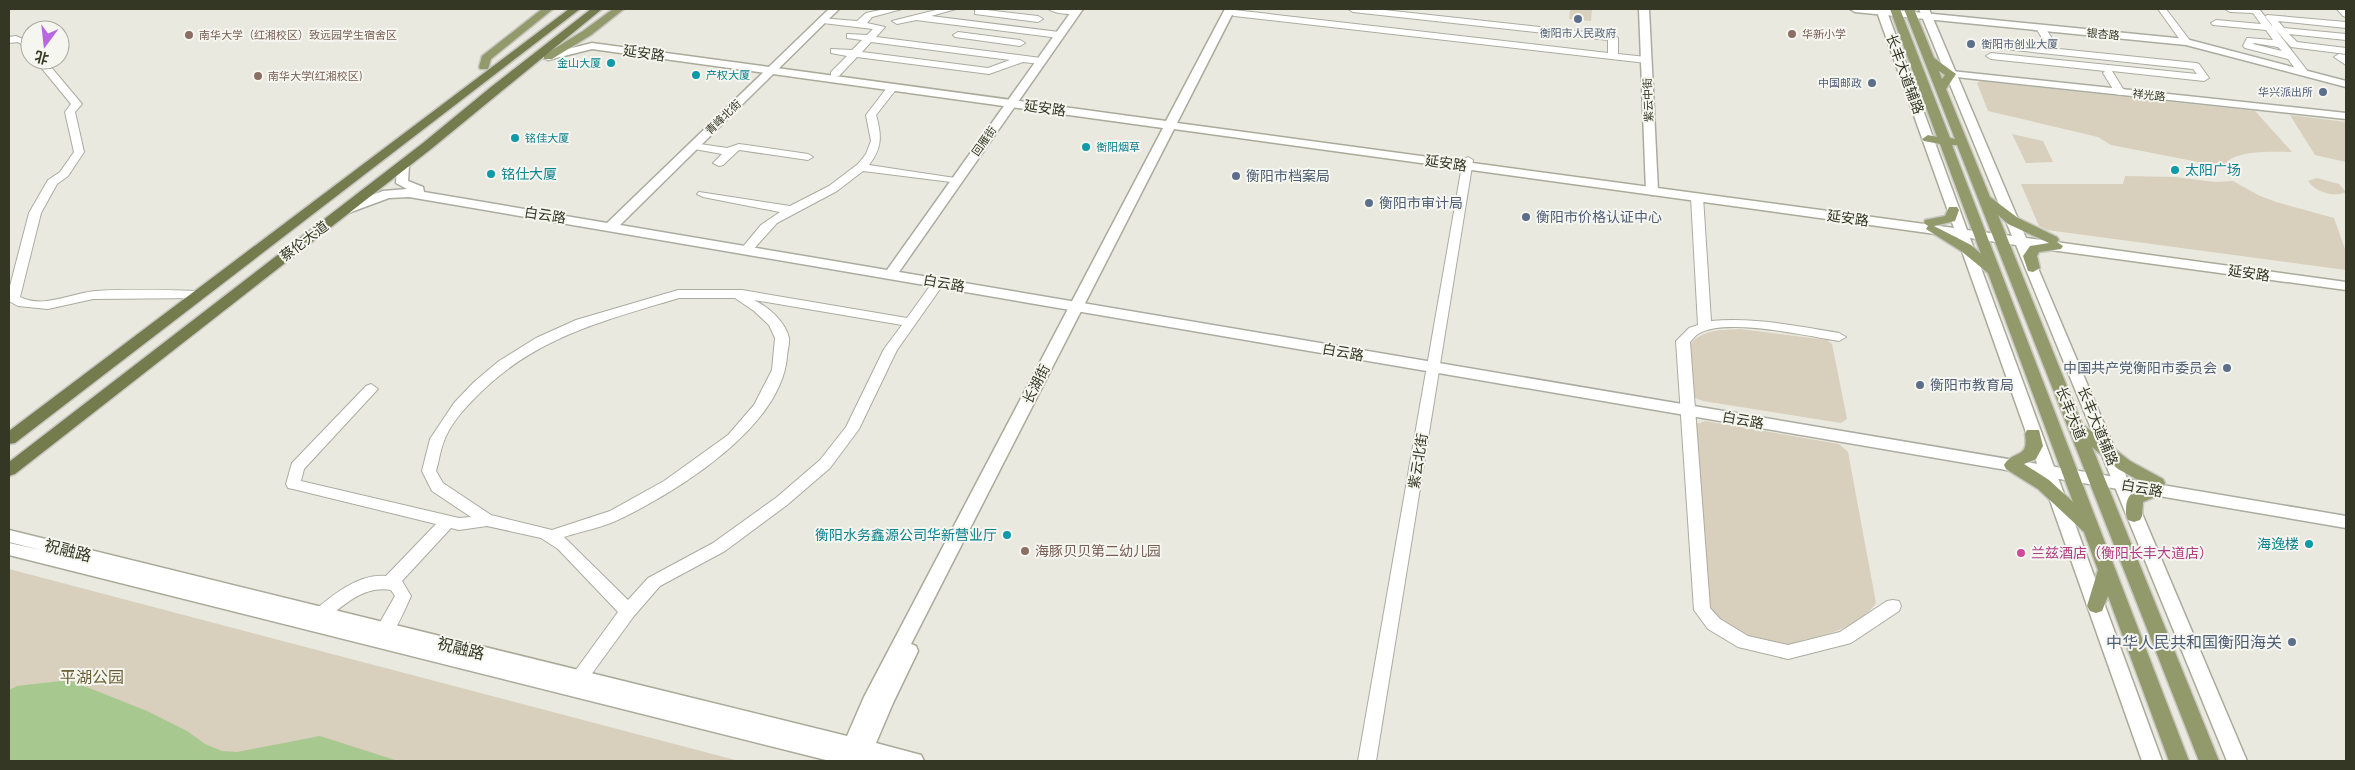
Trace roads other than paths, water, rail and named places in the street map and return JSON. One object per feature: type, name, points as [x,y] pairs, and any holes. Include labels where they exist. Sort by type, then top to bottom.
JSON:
[{"type":"highway","points":[[424,124],[484,67],[561,9]]},
{"type":"highway","name":"蔡伦大道","points":[[9,439],[575,9]]},
{"type":"highway","name":"蔡伦大道","points":[[9,470],[427,146],[495,89],[597,9]]},
{"type":"highway","points":[[427,146],[482,108],[548,57],[587,30],[609,9]]},
{"type":"main road","points":[[484,67],[486,58],[548,9]]},
{"type":"main road","points":[[587,30],[618,9]]},
{"type":"main road","name":"青峰北街","points":[[612,224],[834,9]]},
{"type":"main road","name":"紫云中街","points":[[1644,9],[1652,188]]},
{"type":"main road","name":"银杏路","points":[[1855,9],[1903,11],[2042,28],[2186,42],[2346,84]]},
{"type":"main road","name":"回雁街","points":[[892,272],[1077,10]]},
{"type":"main road","name":"长湖街","points":[[856,757],[876,694],[1081,305],[1233,10]]},
{"type":"main road","name":"长丰大道","points":[[1903,11],[1930,60],[2209,761]]},
{"type":"main road","name":"长丰大道","points":[[1903,11],[1939,125],[1935,143],[1980,233],[2179,761]]},
{"type":"main road","name":"长丰大道辅路","points":[[1903,11],[1951,74],[2237,761]]},
{"type":"main road","name":"长丰大道辅路","points":[[1903,11],[1953,210],[2152,761]]},
{"type":"main road","name":"延安路","points":[[587,30],[597,42],[894,87],[1012,101]]},
{"type":"main road","name":"延安路","points":[[548,57],[592,46],[835,74],[1012,101],[2020,239],[2346,280]]},
{"type":"main road","points":[[1930,60],[1951,74],[1941,89]]},
{"type":"main road","name":"祥光路","points":[[1951,74],[2346,116]]},
{"type":"main road","points":[[1935,143],[1963,144]]},
{"type":"main road","name":"白云路","points":[[403,164],[402,183],[414,189],[1081,305]]},
{"type":"main road","name":"延安路","points":[[1652,188],[1697,197],[1931,226]]},
{"type":"main road","name":"白云路","points":[[343,211],[387,194],[409,192],[612,224]]},
{"type":"main road","points":[[1986,200],[2013,221],[2054,243]]},
{"type":"main road","points":[[1931,226],[1950,218],[1953,210]]},
{"type":"main road","points":[[1931,226],[1966,248],[1994,272]]},
{"type":"main road","points":[[2033,268],[2030,256],[2035,248],[2054,243]]},
{"type":"main road","name":"延安路","points":[[2054,243],[2346,286]]},
{"type":"main road","name":"白云路","points":[[892,272],[939,282],[2046,468],[2346,515]]},
{"type":"main road","points":[[2076,425],[2110,455],[2156,486],[2135,499],[2134,516]]},
{"type":"main road","points":[[2033,434],[2035,446],[2030,455],[2015,462],[2055,494],[2093,533]]},
{"type":"main road","name":"白云路","points":[[2156,486],[2346,522]]},
{"type":"main road","name":"祝融路","points":[[9,536],[316,619]]},
{"type":"main road","name":"祝融路","points":[[9,549],[316,619],[856,757],[914,761]]},
{"type":"main road","points":[[2096,606],[2107,570]]},
{"type":"main road","name":"祝融路","points":[[381,635],[579,678],[856,757]]},
{"type":"street","points":[[859,25],[869,15],[897,9]]},
{"type":"street","points":[[897,21],[951,9]]},
{"type":"street","points":[[1053,9],[1077,10]]},
{"type":"street","points":[[1353,9],[1613,38],[1613,56]]},
{"type":"street","points":[[2162,9],[2186,42]]},
{"type":"street","points":[[2230,9],[2255,10],[2270,28],[2294,45],[2346,51]]},
{"type":"street","points":[[947,48],[980,10],[1038,19]]},
{"type":"street","points":[[1233,10],[1272,13],[1426,35],[1646,60]]},
{"type":"street","points":[[916,17],[1059,35]]},
{"type":"street","points":[[1426,35],[1431,18]]},
{"type":"street","points":[[2304,73],[2289,56],[2283,36],[2270,18],[2346,25]]},
{"type":"street","points":[[823,20],[880,28],[835,74]]},
{"type":"street","points":[[2216,23],[2270,28]]},
{"type":"street","points":[[2042,28],[2056,52]]},
{"type":"street","points":[[850,36],[1041,61]]},
{"type":"street","points":[[958,36],[1020,43]]},
{"type":"street","points":[[2289,56],[2248,46],[2250,40],[2283,36],[2346,37]]},
{"type":"street","points":[[2313,36],[2346,42]]},
{"type":"street","points":[[1986,44],[2196,66],[2204,78],[2094,66],[1993,59],[2206,84]]},
{"type":"street","points":[[834,51],[989,71],[1021,58]]},
{"type":"street","points":[[2087,55],[2094,66]]},
{"type":"street","points":[[2346,58],[2339,57],[2346,62]]},
{"type":"street","points":[[48,70],[77,104],[70,112],[79,152],[64,174],[52,182],[35,212],[13,298],[18,302],[48,305],[93,295],[146,293],[197,295]]},
{"type":"street","points":[[2108,73],[2120,92]]},
{"type":"street","points":[[748,247],[766,226],[791,210],[832,189],[849,178],[860,167],[872,152],[876,142],[871,115],[894,87]]},
{"type":"street","points":[[693,146],[729,152]]},
{"type":"street","points":[[719,163],[734,148],[739,147],[808,157]]},
{"type":"street","name":"紫云北街","points":[[1366,761],[1467,163]]},
{"type":"street","points":[[860,167],[955,181]]},
{"type":"street","points":[[703,194],[791,210]]},
{"type":"street","points":[[1697,197],[1705,325]]},
{"type":"street","points":[[579,678],[628,611],[654,582],[719,547],[782,501],[825,464],[852,429],[891,349],[939,282]]},
{"type":"street","points":[[628,611],[564,545],[550,536],[487,520],[437,487],[429,471],[437,439],[459,406],[479,385],[504,364],[541,341],[581,323],[678,294],[733,294],[909,322]]},
{"type":"street","points":[[550,536],[615,515],[669,485],[733,439],[760,407],[779,370],[782,338],[775,323],[760,308],[733,294]]},
{"type":"street","points":[[1838,337],[1729,323],[1705,325],[1686,335],[1683,341],[1686,407],[1702,610],[1714,624],[1744,642],[1788,652],[1845,638],[1893,606]]},
{"type":"street","points":[[371,389],[297,467],[293,484],[459,524],[487,520]]},
{"type":"street","points":[[390,584],[448,521]]},
{"type":"street","points":[[316,619],[339,600],[364,586],[381,582],[390,584],[397,586],[402,596],[395,614],[381,635]]},
{"type":"place","name":"衡阳市人民政府","points":[[1578,19]]},
{"type":"place","name":"华新小学","points":[[1792,34]]},
{"type":"place","name":"南华大学（红湘校区）致远园学生宿舍区","points":[[189,35]]},
{"type":"place","name":"衡阳市创业大厦","points":[[1971,44]]},
{"type":"place","name":"金山大厦","points":[[611,63]]},
{"type":"place","name":"产权大厦","points":[[696,75]]},
{"type":"place","name":"南华大学(红湘校区)","points":[[258,76]]},
{"type":"place","name":"中国邮政","points":[[1872,83]]},
{"type":"place","name":"华兴派出所","points":[[2323,92]]},
{"type":"place","name":"铭佳大厦","points":[[515,138]]},
{"type":"place","name":"衡阳烟草","points":[[1086,147]]},
{"type":"place","name":"太阳广场","points":[[2175,170]]},
{"type":"place","name":"铭仕大厦","points":[[491,174]]},
{"type":"place","name":"衡阳市档案局","points":[[1236,176]]},
{"type":"place","name":"衡阳市审计局","points":[[1369,203]]},
{"type":"place","name":"衡阳市价格认证中心","points":[[1526,217]]},
{"type":"place","name":"中国共产党衡阳市委员会","points":[[2227,368]]},
{"type":"place","name":"衡阳市教育局","points":[[1920,385]]},
{"type":"place","name":"衡阳水务鑫源公司华新营业厅","points":[[1007,535]]},
{"type":"place","name":"海逸楼","points":[[2309,544]]},
{"type":"place","name":"海豚贝贝第二幼儿园","points":[[1025,551]]},
{"type":"place","name":"兰兹酒店（衡阳长丰大道店）","points":[[2021,553]]},
{"type":"place","name":"中华人民共和国衡阳海关","points":[[2292,642]]},
{"type":"park label","name":"平湖公园","points":[[92,677]]}]
